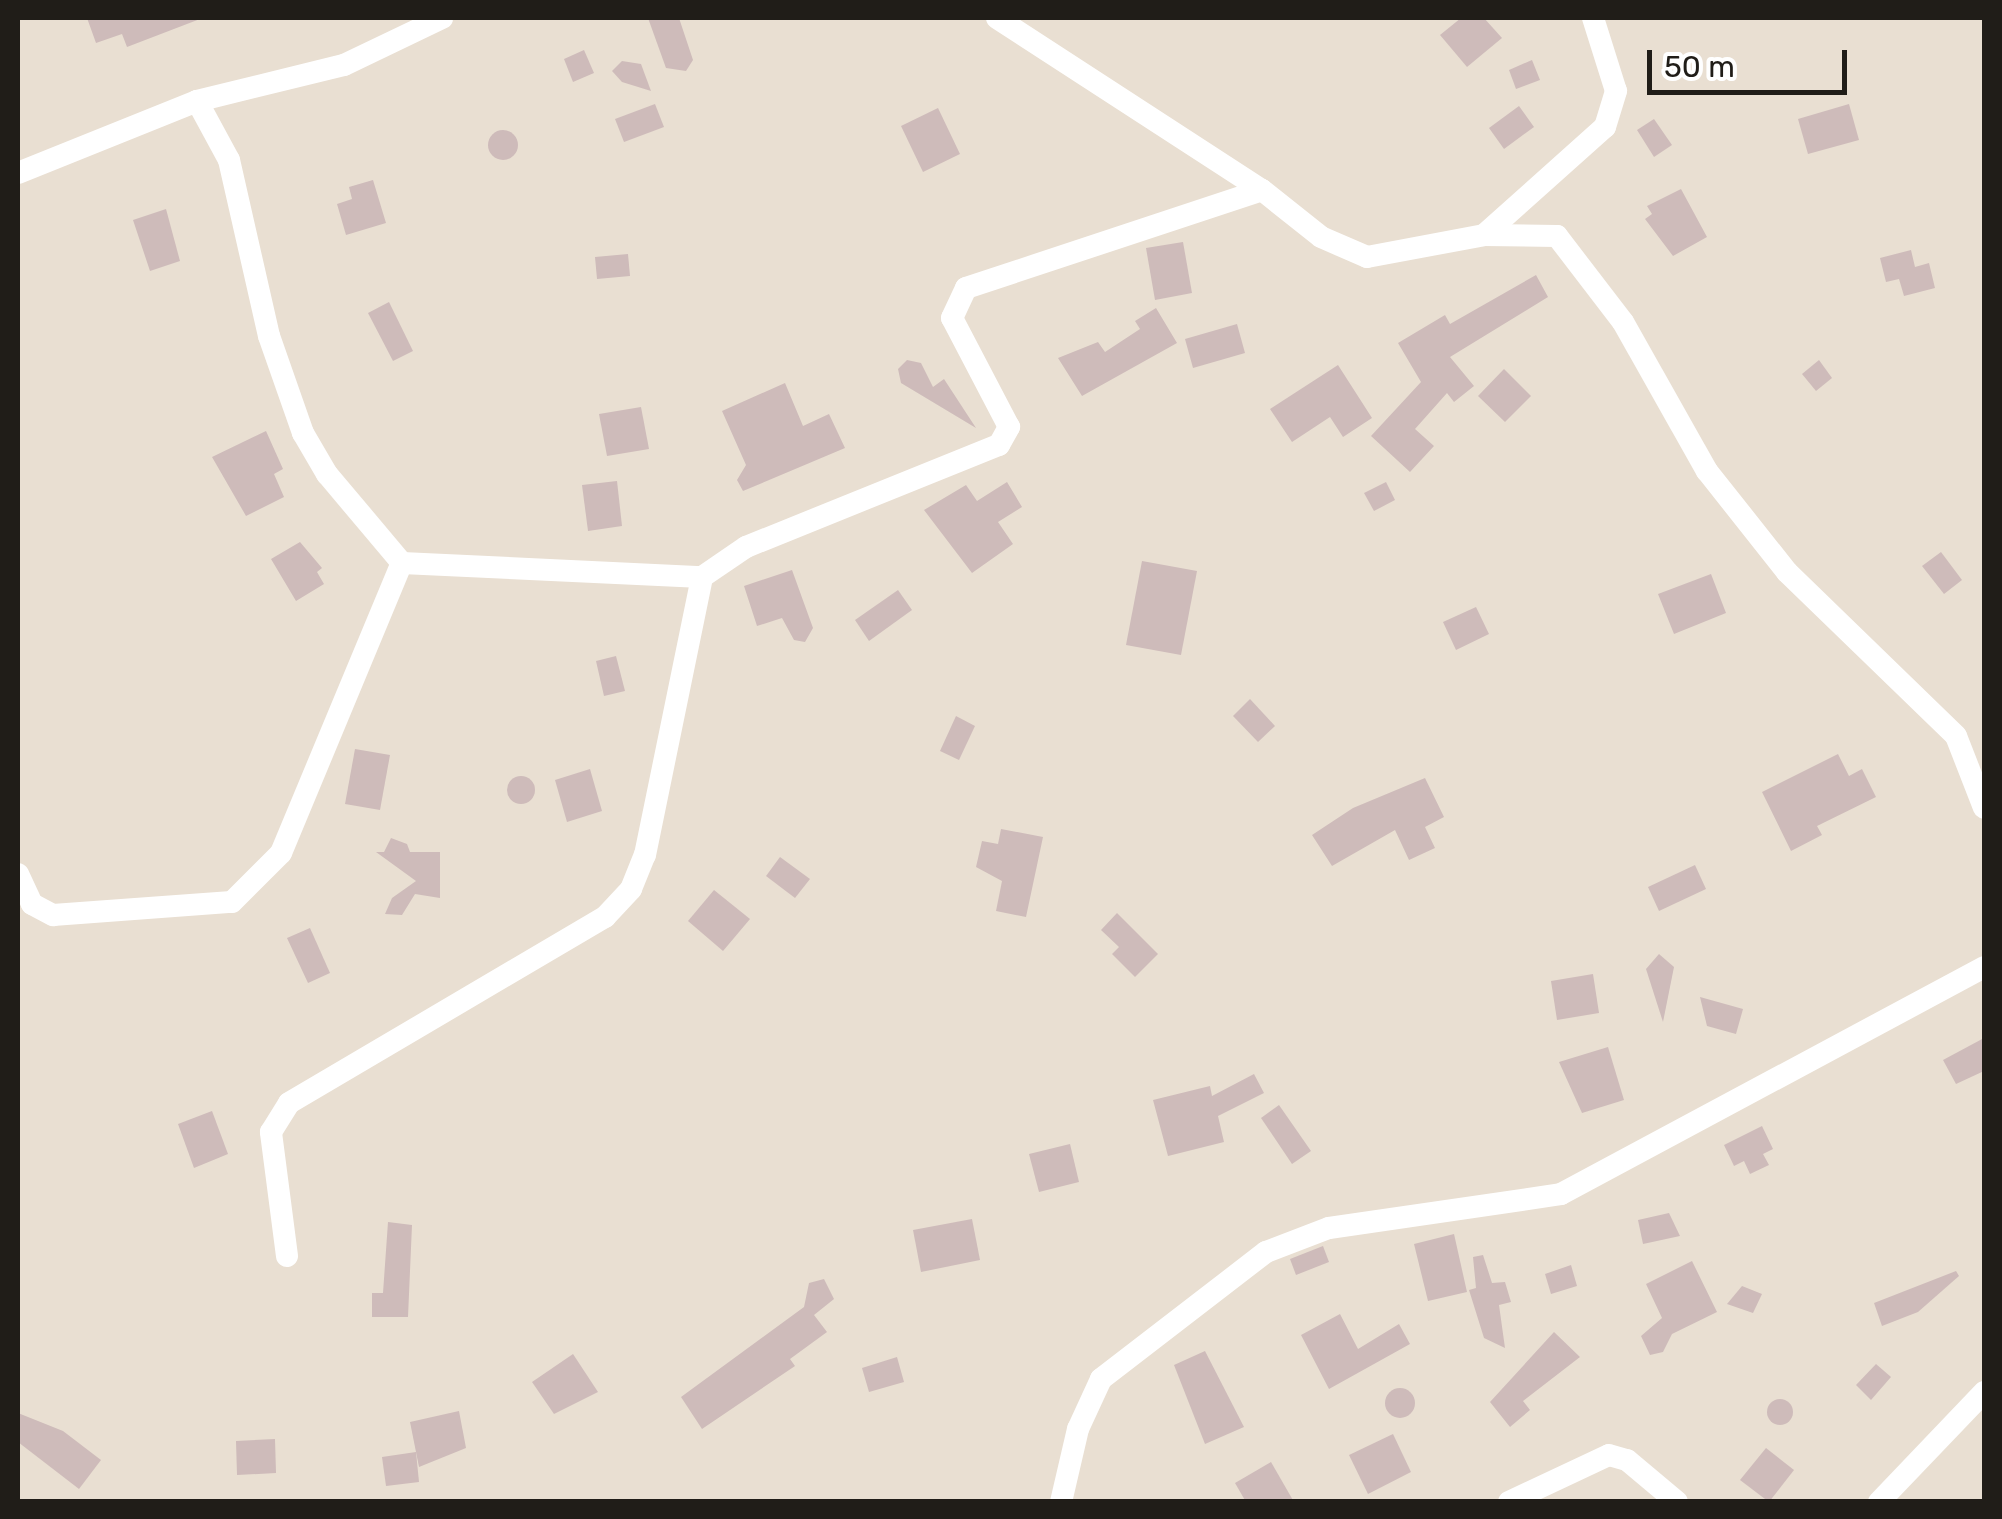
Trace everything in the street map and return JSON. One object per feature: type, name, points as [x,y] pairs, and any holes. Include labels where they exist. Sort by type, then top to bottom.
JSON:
[{"type":"street","points":[[18,173],[196,101],[344,66],[442,18]]},
{"type":"street","points":[[997,18],[1262,190],[1321,237],[1366,257],[1484,235],[1557,236],[1623,322],[1708,471],[1786,572],[1956,736],[1984,808]]},
{"type":"street","points":[[1484,235],[1605,127],[1616,91],[1592,18]]},
{"type":"street","points":[[196,101],[229,160],[269,336],[304,433],[327,474],[402,562],[702,576],[746,547],[818,515],[999,445],[1009,426],[952,318],[966,288],[1262,190]]},
{"type":"street","points":[[18,874],[32,904],[53,914],[232,902],[281,853],[402,562]]},
{"type":"street","points":[[287,1256],[271,1132],[289,1103],[605,916],[631,889],[645,855],[702,576]]},
{"type":"street","points":[[1061,1502],[1078,1429],[1100,1379],[1266,1252],[1329,1228],[1562,1194],[1984,967]]},
{"type":"street","points":[[1879,1502],[1984,1392]]},
{"type":"street","points":[[1509,1502],[1609,1454],[1627,1460],[1677,1502]]},
{"type":"building","points":[[87,18],[200,19],[127,47],[122,34],[96,43]]},
{"type":"building","points":[[648,18],[679,18],[693,60],[686,71],[666,68]]},
{"type":"building","points":[[1461,18],[1484,18],[1502,38],[1467,67],[1440,35]]},
{"type":"building","points":[[584,50],[594,73],[573,82],[564,59]]},
{"type":"building","points":[[1532,60],[1540,80],[1516,89],[1509,70]]},
{"type":"building","points":[[622,61],[641,64],[651,91],[622,82],[612,71]]},
{"type":"building","points":[[655,104],[664,127],[624,142],[615,119]]},
{"type":"building","points":[[1849,104],[1859,140],[1808,154],[1798,119]]},
{"type":"building","points":[[1519,106],[1534,127],[1504,149],[1489,128]]},
{"type":"building","points":[[938,108],[960,154],[923,172],[901,126]]},
{"type":"building","points":[[1654,119],[1672,145],[1654,157],[1637,130]]},
{"type":"building","points":[[503,130],[514,134],[518,145],[514,156],[503,160],[492,156],[488,145],[492,134]]},
{"type":"building","points":[[373,180],[386,223],[346,235],[337,204],[352,199],[349,187]]},
{"type":"building","points":[[1681,189],[1707,237],[1673,256],[1645,219],[1652,214],[1647,206]]},
{"type":"building","points":[[166,209],[180,261],[150,271],[133,220]]},
{"type":"building","points":[[1183,242],[1192,293],[1155,300],[1146,248]]},
{"type":"building","points":[[1911,250],[1915,267],[1929,263],[1935,288],[1904,296],[1899,279],[1886,282],[1880,258]]},
{"type":"building","points":[[628,254],[630,276],[597,279],[595,257]]},
{"type":"building","points":[[1536,275],[1548,297],[1450,357],[1474,386],[1454,402],[1447,393],[1415,429],[1434,446],[1410,472],[1371,436],[1421,382],[1398,343],[1445,315],[1450,324]]},
{"type":"building","points":[[389,302],[413,351],[393,361],[368,313]]},
{"type":"building","points":[[1156,308],[1177,343],[1082,396],[1058,358],[1098,342],[1105,352],[1140,329],[1135,321]]},
{"type":"building","points":[[1237,324],[1245,353],[1193,368],[1185,339]]},
{"type":"building","points":[[907,360],[921,363],[933,387],[944,379],[976,428],[901,383],[898,369]]},
{"type":"building","points":[[1819,360],[1832,378],[1816,391],[1802,374]]},
{"type":"building","points":[[1338,365],[1372,418],[1343,437],[1330,417],[1292,442],[1270,409]]},
{"type":"building","points":[[1504,369],[1531,396],[1505,422],[1478,396]]},
{"type":"building","points":[[785,383],[803,426],[829,414],[845,448],[743,491],[737,480],[746,465],[722,411]]},
{"type":"building","points":[[641,407],[649,449],[607,456],[599,414]]},
{"type":"building","points":[[266,431],[283,469],[274,474],[284,497],[246,516],[212,457]]},
{"type":"building","points":[[617,481],[622,526],[588,531],[582,485]]},
{"type":"building","points":[[1007,482],[1022,507],[998,522],[1013,544],[972,573],[924,510],[966,485],[977,501]]},
{"type":"building","points":[[1386,482],[1395,500],[1374,511],[1364,493]]},
{"type":"building","points":[[300,542],[322,568],[317,572],[324,584],[296,601],[271,559]]},
{"type":"building","points":[[1941,552],[1962,580],[1944,594],[1922,566]]},
{"type":"building","points":[[1142,561],[1197,571],[1181,655],[1126,645]]},
{"type":"building","points":[[792,570],[813,628],[805,642],[794,640],[782,618],[757,626],[744,586]]},
{"type":"building","points":[[1711,574],[1726,613],[1674,634],[1658,594]]},
{"type":"building","points":[[898,590],[912,610],[869,641],[855,620]]},
{"type":"building","points":[[1476,607],[1489,634],[1456,650],[1443,622]]},
{"type":"building","points":[[616,656],[625,691],[604,696],[596,661]]},
{"type":"building","points":[[1250,699],[1275,726],[1258,742],[1233,716]]},
{"type":"building","points":[[956,716],[975,726],[959,760],[940,751]]},
{"type":"building","points":[[355,749],[390,755],[380,810],[345,804]]},
{"type":"building","points":[[1838,754],[1849,776],[1862,769],[1876,797],[1817,826],[1822,835],[1791,851],[1762,792]]},
{"type":"building","points":[[590,769],[602,811],[567,822],[555,780]]},
{"type":"building","points":[[521,776],[531,780],[535,790],[531,800],[521,804],[511,800],[507,790],[511,780]]},
{"type":"building","points":[[1425,778],[1444,817],[1425,827],[1435,848],[1409,860],[1395,830],[1332,866],[1312,835],[1353,808]]},
{"type":"building","points":[[1001,829],[1043,837],[1026,917],[996,911],[1002,881],[976,867],[982,841],[998,844]]},
{"type":"building","points":[[391,838],[407,844],[410,852],[440,852],[440,898],[415,894],[402,915],[385,914],[392,898],[416,881],[376,852],[384,852]]},
{"type":"building","points":[[780,857],[810,879],[795,898],[766,876]]},
{"type":"building","points":[[1695,865],[1706,889],[1659,911],[1648,887]]},
{"type":"building","points":[[714,890],[750,919],[723,951],[688,921]]},
{"type":"building","points":[[1117,913],[1158,954],[1135,977],[1112,954],[1119,947],[1101,930]]},
{"type":"building","points":[[310,928],[330,973],[308,983],[287,938]]},
{"type":"building","points":[[1659,954],[1674,967],[1663,1022],[1646,969]]},
{"type":"building","points":[[1593,974],[1599,1013],[1557,1020],[1551,981]]},
{"type":"building","points":[[1700,997],[1743,1009],[1736,1034],[1707,1026]]},
{"type":"building","points":[[1984,1038],[1984,1071],[1956,1084],[1943,1060]]},
{"type":"building","points":[[1608,1047],[1624,1100],[1582,1113],[1559,1062]]},
{"type":"building","points":[[1254,1074],[1264,1093],[1218,1116],[1224,1142],[1168,1156],[1153,1100],[1210,1086],[1212,1096]]},
{"type":"building","points":[[1279,1105],[1311,1151],[1292,1164],[1261,1118]]},
{"type":"building","points":[[212,1111],[228,1154],[194,1168],[178,1124]]},
{"type":"building","points":[[1762,1126],[1773,1149],[1763,1154],[1769,1165],[1750,1174],[1744,1161],[1734,1166],[1724,1145]]},
{"type":"building","points":[[1070,1144],[1079,1182],[1039,1192],[1029,1154]]},
{"type":"building","points":[[1669,1213],[1680,1236],[1643,1244],[1638,1220]]},
{"type":"building","points":[[972,1219],[980,1260],[921,1272],[913,1230]]},
{"type":"building","points":[[388,1222],[412,1225],[408,1317],[372,1317],[372,1293],[383,1293]]},
{"type":"building","points":[[1454,1234],[1467,1292],[1428,1301],[1414,1244]]},
{"type":"building","points":[[1323,1246],[1329,1262],[1296,1275],[1290,1259]]},
{"type":"building","points":[[1483,1255],[1492,1283],[1505,1282],[1511,1302],[1499,1305],[1505,1348],[1484,1338],[1469,1290],[1476,1288],[1473,1257]]},
{"type":"building","points":[[1692,1261],[1717,1312],[1672,1334],[1663,1352],[1650,1355],[1641,1336],[1662,1318],[1646,1284]]},
{"type":"building","points":[[1571,1265],[1577,1286],[1551,1294],[1545,1274]]},
{"type":"building","points":[[1956,1271],[1959,1276],[1918,1312],[1882,1326],[1874,1303]]},
{"type":"building","points":[[824,1279],[834,1299],[814,1315],[827,1332],[790,1359],[795,1366],[702,1429],[681,1397],[804,1307],[809,1283]]},
{"type":"building","points":[[1742,1286],[1762,1294],[1753,1313],[1727,1304]]},
{"type":"building","points":[[1340,1314],[1358,1349],[1399,1324],[1410,1344],[1329,1389],[1301,1335]]},
{"type":"building","points":[[1554,1332],[1580,1357],[1523,1401],[1530,1410],[1510,1427],[1490,1402]]},
{"type":"building","points":[[1205,1351],[1244,1427],[1205,1444],[1174,1365]]},
{"type":"building","points":[[573,1354],[598,1392],[554,1414],[532,1382]]},
{"type":"building","points":[[897,1357],[904,1382],[869,1392],[862,1368]]},
{"type":"building","points":[[1876,1364],[1891,1377],[1871,1400],[1856,1385]]},
{"type":"building","points":[[1400,1388],[1411,1392],[1415,1403],[1411,1414],[1400,1418],[1389,1414],[1385,1403],[1389,1392]]},
{"type":"building","points":[[1780,1399],[1789,1403],[1793,1412],[1789,1421],[1780,1425],[1771,1421],[1767,1412],[1771,1403]]},
{"type":"building","points":[[459,1411],[466,1448],[419,1467],[410,1422]]},
{"type":"building","points":[[18,1413],[63,1431],[101,1460],[79,1489],[18,1442]]},
{"type":"building","points":[[1393,1434],[1411,1472],[1368,1494],[1349,1455]]},
{"type":"building","points":[[275,1439],[276,1473],[237,1475],[236,1441]]},
{"type":"building","points":[[1766,1448],[1794,1470],[1769,1502],[1740,1480]]},
{"type":"building","points":[[416,1452],[419,1482],[386,1486],[382,1457]]},
{"type":"building","points":[[1271,1462],[1294,1502],[1246,1502],[1235,1483]]}]
